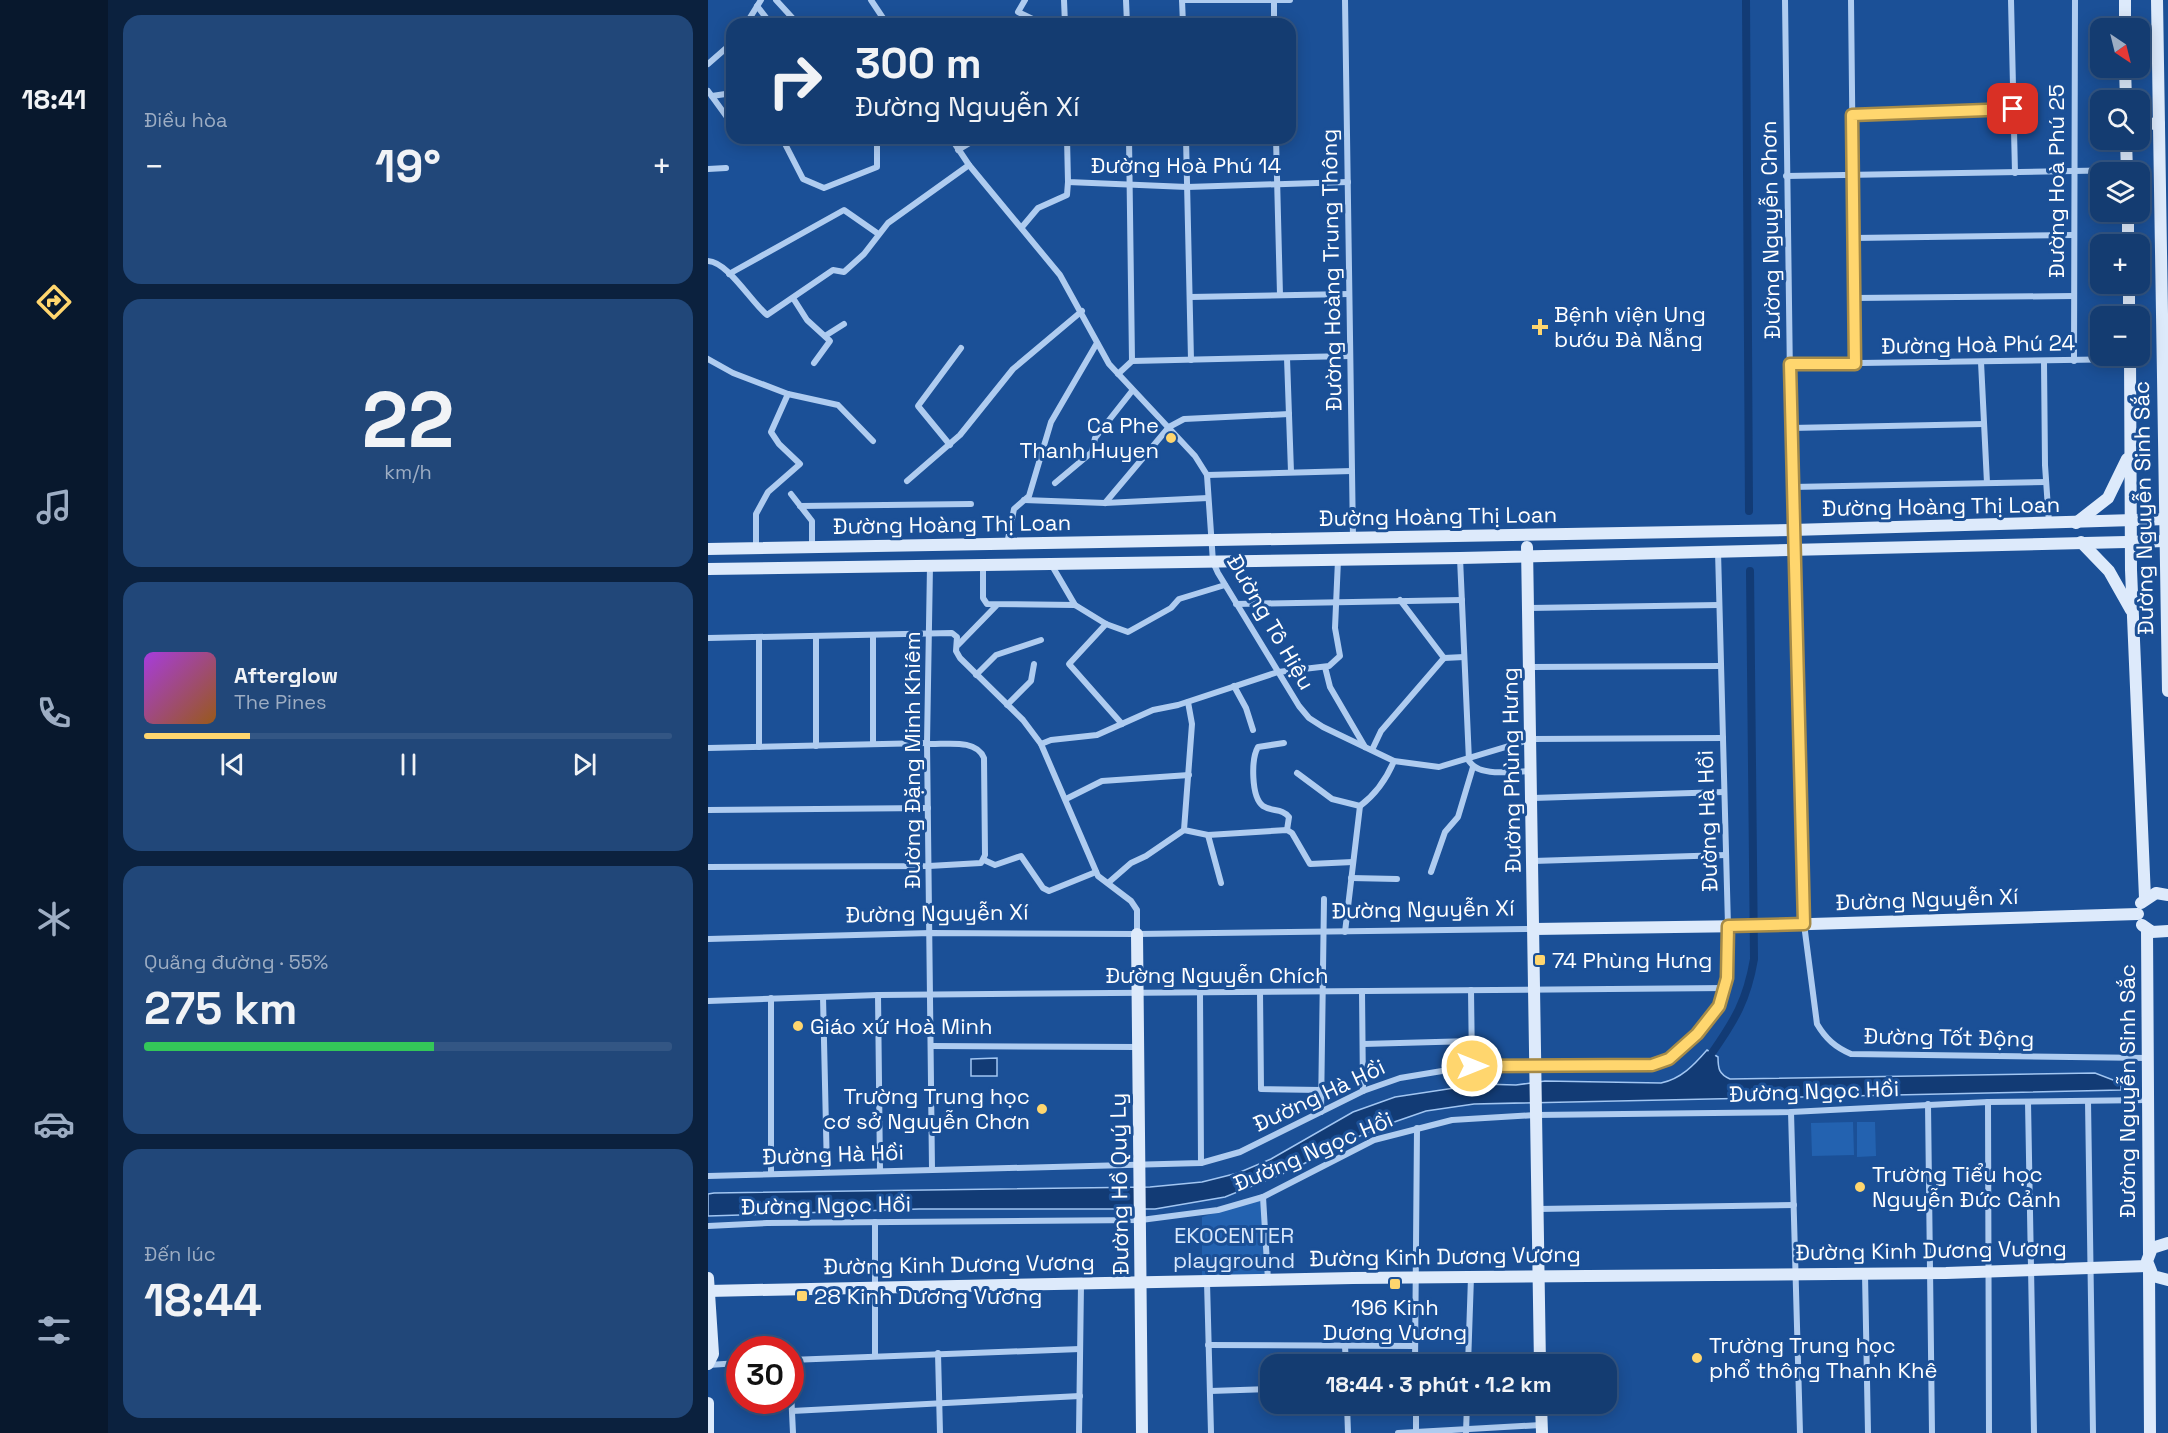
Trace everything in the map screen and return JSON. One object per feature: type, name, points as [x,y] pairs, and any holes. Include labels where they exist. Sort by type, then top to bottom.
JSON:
[{"type":"main road","points":[[2125,0],[2125,18]]},
{"type":"main road","name":"Đường Nguyễn Sinh Sắc","points":[[2157,0],[2163,124],[2168,691]]},
{"type":"main road","name":"Đường Nguyễn Sinh Sắc","points":[[2130,366],[2130,520],[2145,898]]},
{"type":"main road","points":[[2076,523],[2108,498],[2119,479],[2130,449]]},
{"type":"main road","name":"Đường Hoàng Thị Loan","points":[[708,549],[1212,542],[2049,524],[2166,519]]},
{"type":"main road","name":"Đường Phùng Hưng","points":[[1527,535],[1531,667],[1534,1071],[1540,1354]]},
{"type":"main road","name":"Đường Hoàng Thị Loan","points":[[708,569],[1460,558],[2167,541]]},
{"type":"main road","points":[[2081,542],[2109,571],[2123,591],[2135,619]]},
{"type":"main road","points":[[2168,895],[2156,893],[2145,898],[2138,914],[2147,930],[2157,934],[2168,931]]},
{"type":"main road","name":"Đường Nguyễn Xí","points":[[1534,929],[1764,926],[2138,914]]},
{"type":"main road","name":"Đường Nguyễn Sinh Sắc","points":[[2147,930],[2150,1433]]},
{"type":"main road","name":"Đường Hồ Quý Ly","points":[[1137,934],[1142,1433]]},
{"type":"main road","points":[[2168,1243],[2156,1245],[2148,1263],[2158,1279],[2168,1280]]},
{"type":"main road","name":"Đường Kinh Dương Vương","points":[[708,1291],[1471,1276],[1989,1272],[2148,1263]]},
{"type":"main road","points":[[708,1278],[713,1354],[708,1365]]},
{"type":"main road","points":[[708,1403],[708,1433]]},
{"type":"main road","points":[[1541,1414],[1542,1429]]},
{"type":"street","points":[[776,0],[792,18]]},
{"type":"street","points":[[871,0],[881,18]]},
{"type":"street","points":[[1024,0],[1018,12],[1030,18]]},
{"type":"street","points":[[1064,0],[1065,18]]},
{"type":"street","points":[[1126,0],[1127,18]]},
{"type":"street","points":[[1183,18],[1182,0],[1274,2],[1290,0]]},
{"type":"street","name":"Đường Hoàng Trung Thông","points":[[1345,0],[1353,539]]},
{"type":"street","name":"Đường Nguyễn Chơn","points":[[1785,0],[1793,550]]},
{"type":"street","points":[[1851,0],[1855,364]]},
{"type":"street","points":[[2011,0],[2015,173]]},
{"type":"street","name":"Đường Hoà Phú 25","points":[[2074,361],[2075,0]]},
{"type":"street","points":[[1274,2],[1274,18]]},
{"type":"street","points":[[750,18],[759,3],[768,18]]},
{"type":"street","points":[[708,64],[710,56],[726,47]]},
{"type":"street","points":[[710,93],[726,93]]},
{"type":"street","points":[[710,93],[726,116]]},
{"type":"street","points":[[1852,115],[2013,109]]},
{"type":"street","points":[[785,144],[803,179],[824,188],[877,167],[877,144]]},
{"type":"street","points":[[954,144],[969,165],[1060,275],[1082,311],[1108,364],[1195,456],[1207,476],[1352,471]]},
{"type":"street","points":[[958,150],[968,144]]},
{"type":"street","name":"Đường Hoà Phú 14","points":[[1067,144],[1068,182],[1129,187],[1187,187],[1348,182]]},
{"type":"street","points":[[1129,144],[1132,361]]},
{"type":"street","points":[[1186,144],[1191,360]]},
{"type":"street","points":[[1276,144],[1280,295]]},
{"type":"street","points":[[708,261],[714,261],[729,274],[765,314],[833,270],[843,272],[864,254],[877,233],[932,189],[969,165]]},
{"type":"street","points":[[708,169],[726,168]]},
{"type":"street","points":[[1786,176],[2090,172]]},
{"type":"street","points":[[1022,227],[1038,208],[1066,195],[1068,182]]},
{"type":"street","points":[[729,274],[844,210],[877,233]]},
{"type":"street","points":[[1854,238],[2074,235]]},
{"type":"street","points":[[1190,297],[1349,294]]},
{"type":"street","points":[[1854,298],[2074,296]]},
{"type":"street","points":[[793,298],[807,320],[830,341],[814,363]]},
{"type":"street","points":[[907,481],[950,445],[1013,369],[1082,311]]},
{"type":"street","points":[[825,336],[844,324]]},
{"type":"street","points":[[1007,544],[1014,509],[1029,496],[1051,422],[1098,343]]},
{"type":"street","points":[[950,445],[918,406],[961,348]]},
{"type":"street","points":[[1118,374],[1132,361],[1350,356]]},
{"type":"street","points":[[1287,357],[1291,472]]},
{"type":"street","points":[[708,359],[733,373],[788,394],[838,405],[873,441]]},
{"type":"street","name":"Đường Hoà Phú 24","points":[[1790,364],[2090,360]]},
{"type":"street","points":[[1981,362],[1987,483]]},
{"type":"street","points":[[2044,362],[2049,524]]},
{"type":"street","points":[[1055,483],[1092,452],[1095,438],[1132,391]]},
{"type":"street","points":[[756,548],[756,514],[768,492],[800,464],[779,444],[771,432],[788,394]]},
{"type":"street","points":[[1105,503],[1169,427],[1184,419],[1289,414]]},
{"type":"street","points":[[1791,428],[1984,424]]},
{"type":"street","name":"Đường Tô Hiệu","points":[[1207,476],[1213,562],[1236,604],[1309,718],[1368,749],[1394,761],[1439,767],[1471,764],[1532,739],[1723,738]]},
{"type":"street","points":[[1792,487],[2046,482]]},
{"type":"street","points":[[791,494],[812,521],[812,547]]},
{"type":"street","points":[[1024,500],[1105,503],[1208,498]]},
{"type":"street","points":[[800,506],[971,504]]},
{"type":"street","name":"Đường Tốt Động","points":[[1793,550],[1804,924],[1817,1024],[1825,1037],[1837,1048],[1851,1054],[2148,1058]]},
{"type":"street","name":"Đường Hà Hồi","points":[[708,1176],[827,1171],[1201,1163],[1240,1152],[1363,1091],[1400,1078],[1472,1066],[1534,1071],[1659,1064],[1678,1052],[1707,1024],[1719,1006],[1725,988],[1728,926],[1718,551]]},
{"type":"street","points":[[1431,872],[1445,832],[1458,817],[1471,764],[1460,558]]},
{"type":"street","points":[[1041,744],[1051,740],[1087,738],[1153,710],[1188,702],[1278,672],[1325,667],[1336,663],[1340,656],[1335,628],[1338,559]]},
{"type":"street","points":[[1051,564],[1075,605],[1123,632],[1134,631],[1171,608],[1179,598],[1225,585]]},
{"type":"street","points":[[983,565],[983,598],[987,604],[996,606],[1075,605]]},
{"type":"street","name":"Đường Đặng Minh Khiêm","points":[[930,566],[927,744],[932,1169]]},
{"type":"street","points":[[1236,604],[1336,600],[1462,600]]},
{"type":"street","points":[[1400,600],[1444,658]]},
{"type":"street","points":[[1529,608],[1719,605]]},
{"type":"street","points":[[958,645],[996,606]]},
{"type":"street","points":[[1106,624],[1069,664],[1122,724]]},
{"type":"street","points":[[708,638],[929,634],[948,631],[957,638],[957,654],[1023,720],[1041,744],[1096,872],[1101,880],[1135,905],[1138,917],[1137,934]]},
{"type":"street","points":[[873,635],[873,744]]},
{"type":"street","points":[[816,636],[816,746]]},
{"type":"street","points":[[759,637],[759,747]]},
{"type":"street","points":[[976,675],[996,655],[1041,640]]},
{"type":"street","points":[[1325,667],[1330,687],[1368,749],[1444,658],[1464,657]]},
{"type":"street","points":[[1007,705],[1030,681],[1034,664]]},
{"type":"street","points":[[1531,667],[1721,666]]},
{"type":"street","points":[[1234,686],[1246,708],[1253,730]]},
{"type":"street","points":[[1184,830],[1192,724],[1188,702]]},
{"type":"street","points":[[1284,743],[1258,747],[1252,759],[1258,801],[1267,808],[1286,813],[1289,817],[1287,830]]},
{"type":"street","points":[[708,748],[873,744],[971,745],[982,752],[985,794],[984,860]]},
{"type":"street","points":[[1345,932],[1360,806],[1372,796],[1387,777],[1394,761]]},
{"type":"street","points":[[1471,764],[1485,771],[1532,771]]},
{"type":"street","points":[[1297,773],[1332,799],[1360,806]]},
{"type":"street","points":[[1066,800],[1102,781],[1189,775]]},
{"type":"street","points":[[1533,798],[1724,792]]},
{"type":"street","points":[[708,810],[928,808]]},
{"type":"street","points":[[1108,883],[1131,863],[1146,856],[1184,830],[1208,835],[1287,830],[1292,833],[1310,864],[1353,862]]},
{"type":"street","points":[[1208,835],[1213,862],[1221,883]]},
{"type":"street","points":[[1533,861],[1726,855]]},
{"type":"street","points":[[984,860],[995,865],[1021,856],[1042,888],[1049,891],[1096,872]]},
{"type":"street","points":[[708,867],[929,867],[977,865],[984,860]]},
{"type":"street","points":[[1351,878],[1397,879]]},
{"type":"street","points":[[1321,1112],[1324,899]]},
{"type":"street","name":"Đường Nguyễn Xí","points":[[708,939],[931,933],[1137,934],[1534,929]]},
{"type":"street","name":"Đường Nguyễn Chích","points":[[708,1001],[878,995],[1725,988]]},
{"type":"street","points":[[1472,990],[1472,1066]]},
{"type":"street","points":[[1362,991],[1363,1091]]},
{"type":"street","points":[[1260,992],[1261,1089],[1321,1090]]},
{"type":"street","points":[[1200,993],[1201,1163]]},
{"type":"street","points":[[878,995],[880,1170]]},
{"type":"street","points":[[823,997],[827,1171]]},
{"type":"street","points":[[771,998],[771,1173]]},
{"type":"street","points":[[1363,1044],[1472,1041]]},
{"type":"street","points":[[931,1046],[1138,1047]]},
{"type":"street","name":"Đường Ngọc Hồi","points":[[708,1226],[1141,1217],[1218,1210],[1263,1197],[1374,1140],[1452,1120],[1535,1111],[1791,1112],[1928,1104],[2149,1100]]},
{"type":"street","points":[[2088,1101],[2093,1433]]},
{"type":"street","points":[[1988,1102],[1989,1433]]},
{"type":"street","points":[[2028,1102],[2034,1433]]},
{"type":"street","points":[[1928,1104],[1932,1433]]},
{"type":"street","points":[[1791,1112],[1800,1433]]},
{"type":"street","points":[[1415,1354],[1417,1128]]},
{"type":"street","points":[[1263,1197],[1268,1280]]},
{"type":"street","points":[[1537,1209],[1794,1205]]},
{"type":"street","points":[[875,1222],[875,1355]]},
{"type":"street","points":[[1865,1273],[1868,1433]]},
{"type":"street","points":[[1468,1354],[1471,1276]]},
{"type":"street","points":[[1207,1282],[1211,1433]]},
{"type":"street","points":[[1079,1433],[1081,1283]]},
{"type":"street","points":[[1208,1345],[1415,1346]]},
{"type":"street","points":[[1345,1346],[1345,1354]]},
{"type":"street","points":[[804,1359],[1080,1349]]},
{"type":"street","points":[[938,1353],[940,1433]]},
{"type":"street","points":[[708,1365],[726,1364]]},
{"type":"street","points":[[1210,1391],[1260,1389]]},
{"type":"street","points":[[804,1410],[1080,1396]]},
{"type":"street","points":[[792,1414],[793,1433]]},
{"type":"street","points":[[1347,1414],[1348,1433]]},
{"type":"street","points":[[1416,1414],[1416,1431]]},
{"type":"street","points":[[1466,1431],[1467,1414]]},
{"type":"street","points":[[1398,1433],[1542,1429]]},
{"type":"green space","points":[[1853,1122],[1854,1155],[1812,1156],[1811,1123]]},
{"type":"green space","points":[[1857,1122],[1875,1122],[1876,1156],[1857,1157]]},
{"type":"green space","name":"EKOCENTER playground","points":[[1263,1197],[1268,1280],[1202,1279],[1202,1217]]},
{"type":"shaded area","points":[[1707,1050],[1718,1057],[1720,1071],[1730,1079],[2095,1073],[2121,1083],[2121,1090],[1474,1104],[1426,1111],[1374,1129],[1287,1172],[1225,1197],[1155,1209],[919,1209],[708,1216],[708,1194],[714,1193],[1150,1187],[1202,1182],[1238,1173],[1271,1159],[1353,1112],[1395,1097],[1481,1084],[1516,1085],[1545,1081],[1661,1083],[1681,1075]]},
{"type":"shaded area","points":[[997,1058],[997,1076],[971,1076],[971,1059]]},
{"type":"waterway","points":[[1746,0],[1749,511]]},
{"type":"waterway","points":[[1712,1053],[1744,998],[1754,959],[1750,571]]},
{"type":"place","name":"Bệnh viện Ung bướu Đà Nẵng","points":[[1540,327]]},
{"type":"place","name":"Ca Phe Thanh Huyen","points":[[1171,438]]},
{"type":"place","name":"74 Phùng Hưng","points":[[1540,960]]},
{"type":"place","name":"Giáo xứ Hoà Minh","points":[[798,1026]]},
{"type":"place","name":"Trường Trung học cơ sở Nguyễn Chơn","points":[[1042,1109]]},
{"type":"place","name":"Trường Tiểu học Nguyễn Đức Cảnh","points":[[1860,1187]]},
{"type":"place","name":"196 Kinh Dương Vương","points":[[1395,1284]]},
{"type":"place","name":"28 Kinh Dương Vương","points":[[802,1296]]},
{"type":"place","name":"Trường Trung học phổ thông Thanh Khê","points":[[1697,1358]]},
{"type":"route","points":[[1472,1066],[1659,1064],[1687,1044],[1707,1024],[1719,1006],[1727,978],[1728,926],[1804,924],[1792,530],[1790,364],[1855,364],[1852,115],[2013,109]]}]
